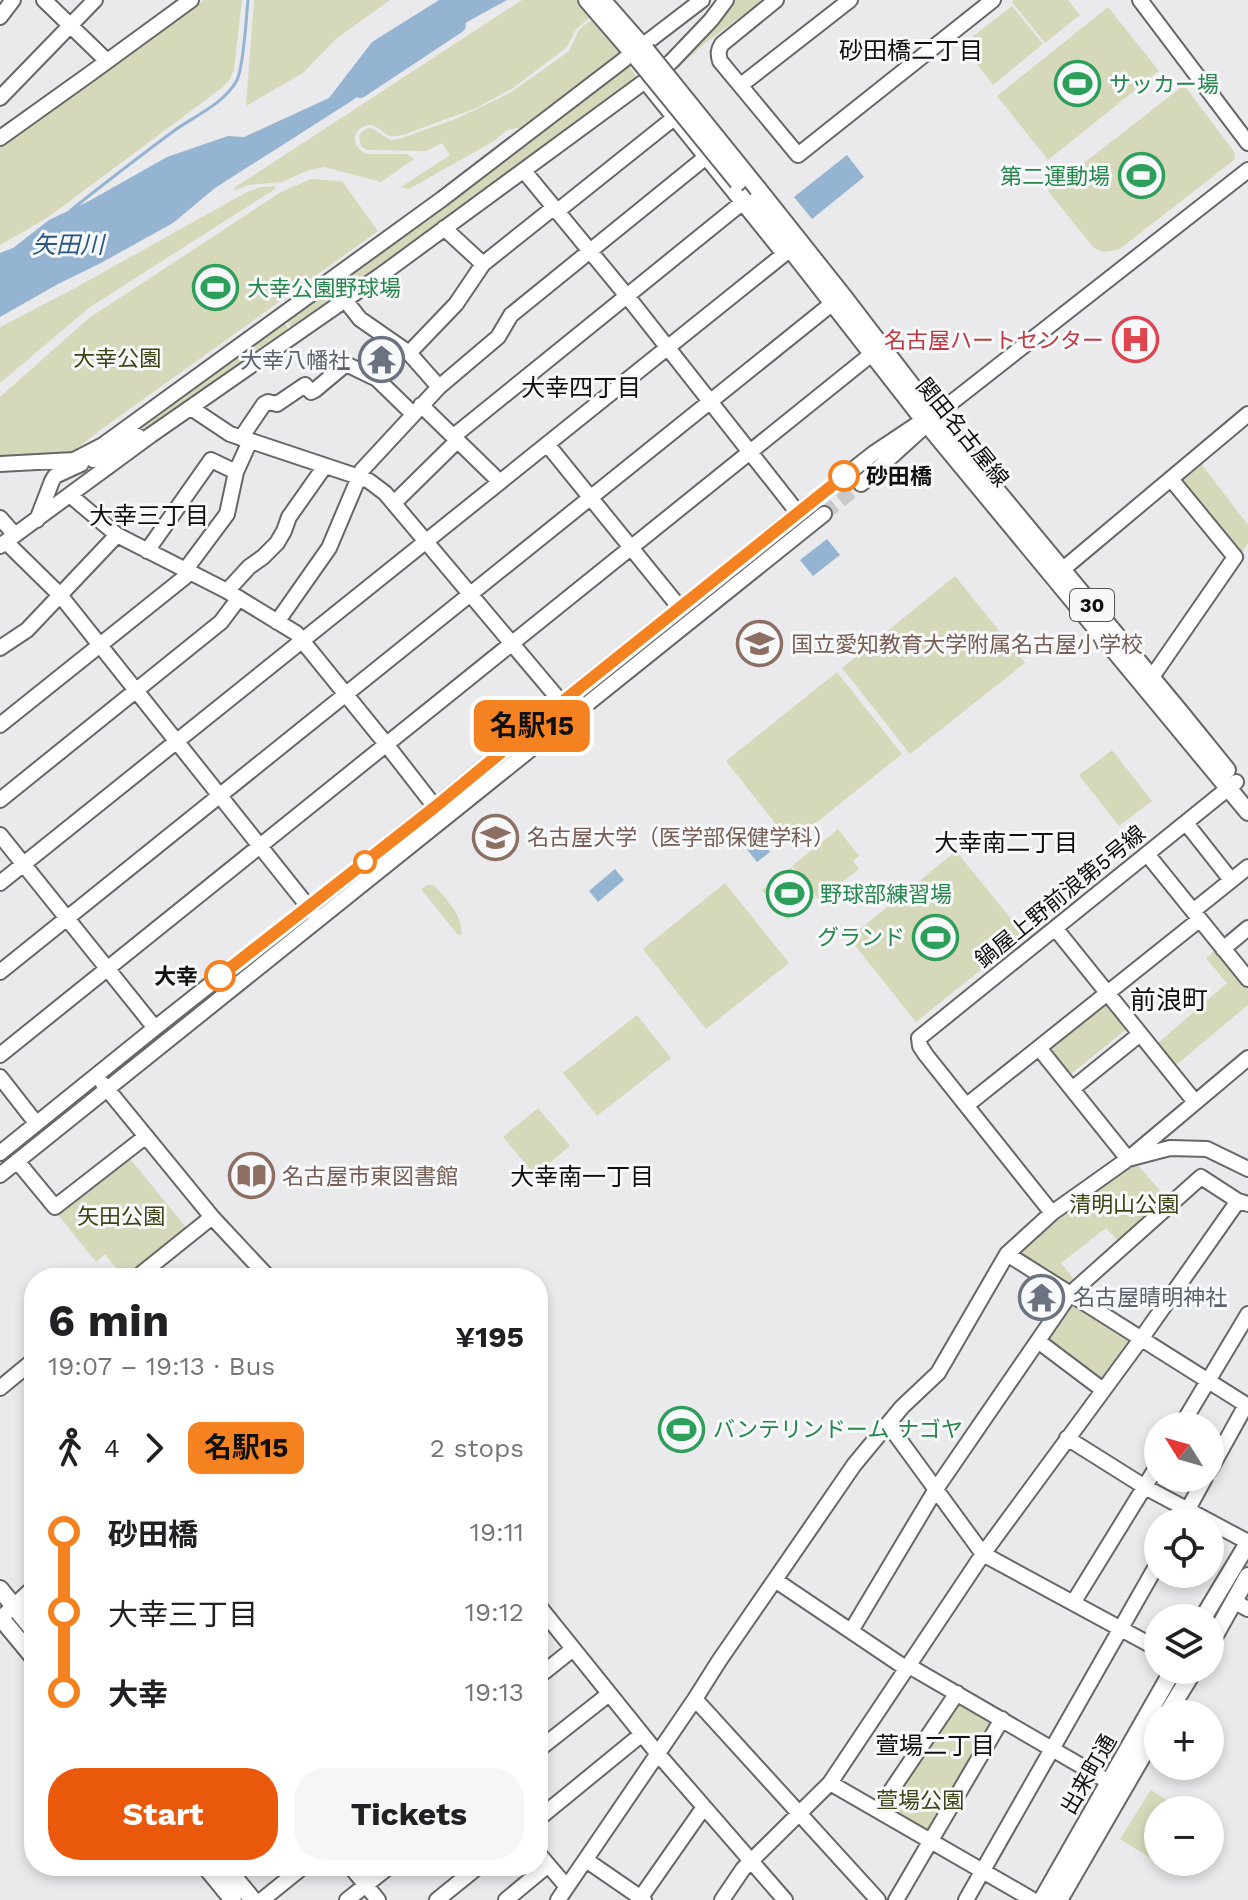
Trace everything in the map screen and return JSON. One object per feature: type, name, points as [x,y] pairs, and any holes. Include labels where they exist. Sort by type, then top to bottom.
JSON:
[{"type":"main road","name":"関田名古屋線","points":[[587,0],[638,50]]},
{"type":"main road","name":"関田名古屋線","points":[[602,0],[791,249],[838,299],[1232,785],[1248,795]]},
{"type":"main road","name":"関田名古屋線","points":[[838,299],[873,353],[933,416]]},
{"type":"main road","name":"関田名古屋線","points":[[1058,574],[1152,677],[1232,785],[1248,812]]},
{"type":"main road","points":[[1211,1604],[1248,1542]]},
{"type":"main road","points":[[1224,1627],[1242,1605],[1248,1576]]},
{"type":"main road","points":[[0,1589],[5,1613],[24,1642]]},
{"type":"main road","points":[[5,1613],[24,1625]]},
{"type":"main road","name":"出来町通","points":[[1042,1900],[1165,1684]]},
{"type":"main road","name":"出来町通","points":[[1059,1900],[1144,1753]]},
{"type":"main road","points":[[213,1876],[233,1900]]},
{"type":"main road","points":[[233,1876],[253,1900]]},
{"type":"street","points":[[0,17],[13,0]]},
{"type":"street","points":[[44,0],[107,61]]},
{"type":"street","points":[[0,98],[95,0]]},
{"type":"street","points":[[0,138],[191,0]]},
{"type":"street","points":[[37,520],[55,476],[103,445],[442,199],[702,0]]},
{"type":"street","points":[[7,541],[671,62],[726,0]]},
{"type":"street","points":[[776,0],[739,29],[719,49],[718,55],[798,155],[993,0]]},
{"type":"street","points":[[741,85],[850,0]]},
{"type":"street","points":[[1140,0],[1248,143]]},
{"type":"street","points":[[394,503],[456,442],[455,435],[750,196],[706,157],[645,81]]},
{"type":"street","points":[[409,353],[456,304],[483,264],[552,209],[560,209],[674,118]]},
{"type":"street","points":[[277,622],[329,548],[362,470],[417,410],[498,337],[511,315],[706,157]]},
{"type":"street","points":[[861,484],[933,416],[1248,170]]},
{"type":"street","points":[[524,171],[798,513]]},
{"type":"street","points":[[444,228],[483,264]]},
{"type":"street","points":[[0,883],[791,249]]},
{"type":"street","points":[[0,972],[838,299]]},
{"type":"street","points":[[345,300],[360,319],[409,353],[439,387]]},
{"type":"street","points":[[0,1055],[873,353]]},
{"type":"street","points":[[0,725],[185,577],[189,565],[227,514],[246,439],[264,404],[277,404],[305,385],[311,392],[346,364],[377,379],[456,437],[500,482]]},
{"type":"street","points":[[0,464],[78,462],[106,454],[191,408]]},
{"type":"street","points":[[191,408],[230,434],[359,477],[376,486],[394,503],[573,716]]},
{"type":"street","points":[[1058,574],[1248,414]]},
{"type":"street","points":[[851,471],[933,416]]},
{"type":"street","points":[[547,444],[680,608]]},
{"type":"street","points":[[147,551],[211,460],[236,472]]},
{"type":"street","points":[[0,800],[221,622],[249,567],[277,543],[295,507],[325,466]]},
{"type":"street","points":[[1152,677],[1235,557],[1171,479]]},
{"type":"street","points":[[71,496],[117,535],[233,595],[296,633],[435,807]]},
{"type":"street","points":[[0,1153],[813,501]]},
{"type":"street","points":[[0,1175],[824,514]]},
{"type":"street","points":[[0,518],[7,541],[60,595],[318,920]]},
{"type":"street","points":[[0,648],[27,630],[117,535]]},
{"type":"street","name":"鍋屋上野前浪第5号線","points":[[967,1105],[926,1055],[919,1038],[1232,785]]},
{"type":"street","points":[[1186,823],[1231,880]]},
{"type":"street","points":[[0,835],[155,1028]]},
{"type":"street","points":[[1147,854],[1248,979]]},
{"type":"street","points":[[1052,1213],[967,1105],[1108,993],[1248,867]]},
{"type":"street","points":[[1055,928],[1195,1102]]},
{"type":"street","points":[[1223,949],[1248,928]]},
{"type":"street","points":[[1072,1089],[1140,1034]]},
{"type":"street","points":[[1039,1048],[1128,1159]]},
{"type":"street","points":[[548,1865],[562,1894],[854,1465],[902,1407],[938,1373],[1007,1254],[1052,1213],[1128,1159],[1248,1058]]},
{"type":"street","points":[[96,1075],[212,1217],[260,1268]]},
{"type":"street","points":[[0,1077],[36,1123]]},
{"type":"street","points":[[17,1161],[55,1207],[145,1137]]},
{"type":"street","points":[[1128,1159],[1170,1148],[1207,1149],[1248,1169]]},
{"type":"street","points":[[722,1900],[751,1861],[830,1783],[983,1554],[1243,1202],[1201,1177],[1070,1294],[936,1489],[851,1631]]},
{"type":"street","points":[[148,1268],[212,1217]]},
{"type":"street","points":[[1007,1254],[1247,1406],[1224,1446]]},
{"type":"street","points":[[1189,1412],[1248,1314]]},
{"type":"street","points":[[1038,1341],[1103,1390]]},
{"type":"street","points":[[2,1382],[24,1367]]},
{"type":"street","points":[[888,1424],[983,1554],[1144,1641]]},
{"type":"street","points":[[1067,1438],[1144,1486]]},
{"type":"street","points":[[1073,1603],[1144,1489]]},
{"type":"street","points":[[1152,1492],[1174,1508]]},
{"type":"street","points":[[1224,1532],[1248,1542]]},
{"type":"street","points":[[775,1580],[908,1667],[1109,1782]]},
{"type":"street","points":[[966,1900],[1144,1588]]},
{"type":"street","points":[[5,1613],[24,1596]]},
{"type":"street","points":[[548,1618],[658,1754],[785,1900]]},
{"type":"street","points":[[548,1669],[573,1649]]},
{"type":"street","points":[[878,1810],[957,1693]]},
{"type":"street","points":[[548,1742],[609,1694]]},
{"type":"street","points":[[695,1699],[878,1900]]},
{"type":"street","points":[[896,1900],[1002,1719]]},
{"type":"street","points":[[548,1811],[642,1734]]},
{"type":"street","points":[[830,1783],[1033,1900]]},
{"type":"street","points":[[586,1860],[641,1899],[704,1807]]},
{"type":"street","points":[[262,1900],[292,1876]]},
{"type":"street","points":[[358,1876],[378,1900]]},
{"type":"street","points":[[347,1900],[377,1876]]},
{"type":"street","points":[[437,1900],[467,1876]]},
{"type":"street","points":[[506,1900],[535,1876]]},
{"type":"green space","points":[[204,0],[242,0],[234,69],[230,79],[47,218],[0,245],[0,144]]},
{"type":"green space","points":[[254,0],[390,0],[336,39],[303,73],[246,106]]},
{"type":"green space","points":[[522,0],[577,0],[592,16],[576,29],[567,47],[513,88],[476,108],[403,135],[390,136],[370,125],[360,129],[355,141],[366,154],[407,154],[414,159],[381,182],[324,167],[282,182],[234,188]]},
{"type":"green space","points":[[732,0],[764,0],[704,44],[677,69],[675,67]]},
{"type":"green space","points":[[1068,0],[1080,15],[1045,43],[1012,2]]},
{"type":"green space","points":[[1012,6],[1043,44],[993,85],[962,45]]},
{"type":"green space","name":"サッカー場","points":[[1108,7],[1159,71],[1048,160],[997,96]]},
{"type":"green space","points":[[594,19],[625,54],[532,126],[507,130],[494,141],[409,189],[401,187],[450,155],[442,143],[426,151],[367,150],[361,146],[359,136],[367,129],[371,128],[391,140],[402,138],[458,118],[510,93],[569,51],[578,32]]},
{"type":"green space","points":[[627,64],[640,81],[344,297],[333,284]]},
{"type":"green space","name":"第二運動場","points":[[1184,85],[1235,153],[1234,160],[1121,248],[1100,251],[1093,247],[1048,191]]},
{"type":"green space","name":"大幸公園野球場","points":[[311,179],[342,181],[378,231],[70,454],[0,458],[0,397],[89,318],[281,192]]},
{"type":"green space","points":[[276,186],[90,307],[0,383],[0,327],[245,193]]},
{"type":"green space","points":[[330,286],[340,300],[294,331],[285,319]]},
{"type":"green space","points":[[283,321],[291,333],[166,416],[88,459]]},
{"type":"green space","points":[[1199,461],[1248,525],[1248,543],[1239,557],[1178,482],[1180,476]]},
{"type":"green space","points":[[955,576],[1025,663],[910,754],[842,668]]},
{"type":"green space","points":[[837,672],[902,754],[791,843],[726,761]]},
{"type":"green space","points":[[1112,750],[1152,801],[1119,826],[1079,775]]},
{"type":"green space","points":[[838,829],[859,856],[853,861],[859,869],[819,900],[792,866]]},
{"type":"green space","name":"グランド","points":[[956,851],[1024,935],[916,1022],[849,938]]},
{"type":"green space","name":"野球部練習場","points":[[791,867],[815,897],[787,920],[762,890]]},
{"type":"green space","points":[[725,883],[789,963],[706,1029],[643,949]]},
{"type":"green space","points":[[427,885],[437,888],[454,910],[462,929],[461,935],[421,889]]},
{"type":"green space","points":[[1218,948],[1248,986],[1248,1005],[1175,1066],[1157,1044],[1227,983],[1206,958]]},
{"type":"green space","points":[[1103,1002],[1128,1028],[1067,1077],[1046,1049]]},
{"type":"green space","points":[[637,1015],[671,1058],[597,1116],[563,1073]]},
{"type":"green space","points":[[538,1108],[570,1146],[535,1175],[503,1137]]},
{"type":"green space","name":"矢田公園","points":[[127,1155],[185,1226],[185,1230],[137,1268],[116,1268],[105,1254],[96,1262],[56,1212]]},
{"type":"green space","name":"清明山公園","points":[[1135,1162],[1169,1201],[1121,1244],[1106,1228],[1061,1263],[1077,1283],[1072,1287],[1018,1257],[1019,1250]]},
{"type":"green space","points":[[1071,1302],[1127,1338],[1129,1344],[1103,1380],[1098,1382],[1045,1341]]},
{"type":"green space","name":"萱場公園","points":[[960,1700],[994,1719],[930,1833],[885,1810]]},
{"type":"green space","points":[[1144,1801],[1144,1854],[1120,1839]]},
{"type":"water","name":"矢田川","points":[[439,0],[507,0],[398,60],[353,100],[215,188],[173,223],[0,317],[0,253],[13,248],[49,220],[167,157],[228,136],[244,137],[329,98],[372,42]]},
{"type":"water","points":[[847,155],[864,177],[812,219],[794,197]]},
{"type":"water","points":[[827,539],[840,555],[813,576],[800,560]]},
{"type":"water","points":[[749,826],[770,852],[757,862],[736,836]]},
{"type":"water","points":[[615,869],[624,880],[598,902],[589,891]]},
{"type":"waterway","points":[[71,210],[232,88],[241,64],[248,0]]},
{"type":"waterway","name":"矢田川","points":[[360,90],[458,25]]},
{"type":"tunnel","points":[[813,501],[851,471]]},
{"type":"tunnel","points":[[824,514],[861,484]]},
{"type":"bus line","name":"名駅15","points":[[220,976],[435,807],[844,476]]},
{"type":"place","name":"サッカー場","points":[[1078,84]]},
{"type":"place","name":"第二運動場","points":[[1141,176]]},
{"type":"place","name":"大幸公園野球場","points":[[216,288]]},
{"type":"place","name":"名古屋ハートセンター","points":[[1135,340]]},
{"type":"place","name":"大幸八幡社","points":[[381,360]]},
{"type":"place","name":"砂田橋","points":[[844,476]]},
{"type":"place","name":"国立愛知教育大学附属名古屋小学校","points":[[760,644]]},
{"type":"place","name":"名古屋大学（医学部保健学科）","points":[[496,837]]},
{"type":"place","name":"野球部練習場","points":[[789,894]]},
{"type":"place","name":"グランド","points":[[936,937]]},
{"type":"place","name":"大幸","points":[[220,976]]},
{"type":"place","name":"名古屋市東図書館","points":[[251,1176]]},
{"type":"place","name":"名古屋晴明神社","points":[[1042,1297]]},
{"type":"place","name":"バンテリンドーム ナゴヤ","points":[[682,1429]]},
{"type":"district","name":"砂田橋二丁目","points":[[911,51]]},
{"type":"district","name":"大幸四丁目","points":[[581,388]]},
{"type":"district","name":"大幸三丁目","points":[[149,516]]},
{"type":"district","name":"大幸南二丁目","points":[[1006,843]]},
{"type":"district","name":"前浪町","points":[[1169,1000]]},
{"type":"district","name":"大幸南一丁目","points":[[582,1177]]},
{"type":"district","name":"萱場二丁目","points":[[935,1746]]},
{"type":"park label","name":"大幸公園","points":[[117,358]]}]
